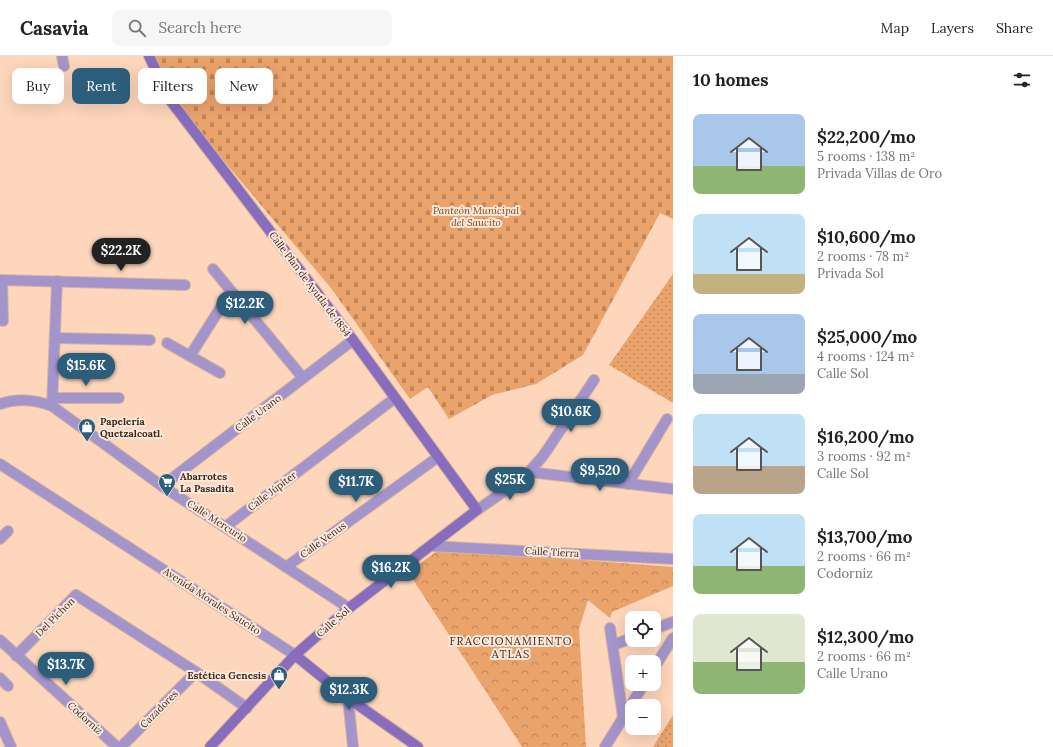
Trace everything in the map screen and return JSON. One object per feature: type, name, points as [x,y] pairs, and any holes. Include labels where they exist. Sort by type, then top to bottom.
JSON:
[{"type":"main road","name":"Calle Plan de Ayutla de 1854","points":[[149,56],[170,100],[353,340],[477,510]]},
{"type":"main road","name":"Calle Sol","points":[[210,747],[295,655],[349,608],[477,510]]},
{"type":"main road","name":"Avenida Morales Saucito","points":[[295,655],[348,698],[418,747]]},
{"type":"street","points":[[213,269],[303,378]]},
{"type":"street","points":[[3,322],[1,280],[185,285]]},
{"type":"street","points":[[57,281],[53,402],[118,398]]},
{"type":"street","points":[[190,356],[231,291]]},
{"type":"street","points":[[56,338],[150,340]]},
{"type":"street","name":"Calle Urano","points":[[162,486],[353,340]]},
{"type":"street","points":[[167,343],[220,373]]},
{"type":"street","name":"Calle Sol","points":[[477,510],[516,483],[529,472],[543,456],[594,380]]},
{"type":"street","name":"Calle Júpiter","points":[[225,527],[395,398]]},
{"type":"street","name":"Calle Mercurio","points":[[0,404],[15,401],[53,402],[162,486],[349,608]]},
{"type":"street","points":[[628,484],[668,419]]},
{"type":"street","name":"Calle Venus","points":[[286,566],[438,457]]},
{"type":"street","name":"Avenida Morales Saucito","points":[[0,464],[295,655]]},
{"type":"street","points":[[529,472],[673,489]]},
{"type":"street","points":[[0,539],[8,531]]},
{"type":"street","name":"Calle Tierra","points":[[431,546],[673,559]]},
{"type":"street","name":"Del Pichon","points":[[16,656],[76,595],[196,672]]},
{"type":"street","points":[[661,627],[673,622]]},
{"type":"street","points":[[610,628],[624,717]]},
{"type":"street","points":[[661,657],[673,638]]},
{"type":"street","name":"Codorniz","points":[[0,640],[117,747]]},
{"type":"street","points":[[613,645],[625,641]]},
{"type":"street","points":[[196,672],[247,708]]},
{"type":"street","name":"Cazadores","points":[[121,747],[196,672]]},
{"type":"street","points":[[0,678],[8,686]]},
{"type":"street","points":[[605,747],[640,691]]},
{"type":"street","points":[[348,698],[353,747]]},
{"type":"street","points":[[0,722],[11,747]]},
{"type":"green space","name":"Panteón Municipal del Saucito","points":[[155,56],[673,56],[673,219],[660,213],[583,355],[536,384],[492,395],[449,419],[428,387],[410,399],[331,288],[180,109],[178,104],[207,104],[207,68],[161,68]]},
{"type":"green space","points":[[673,274],[673,403],[609,365]]},
{"type":"green space","points":[[440,549],[673,567],[673,586],[612,612],[610,618],[588,600],[579,629],[586,747],[522,747],[408,572]]},
{"type":"green space","points":[[673,715],[673,747],[653,747]]},
{"type":"place","name":"Papelería Quetzalcoatl.","points":[[87,442]]},
{"type":"place","name":"Abarrotes La Pasadita","points":[[167,497]]},
{"type":"place","name":"Estética Genesis","points":[[279,690]]},
{"type":"district","name":"FRACCIONAMIENTO ATLAS","points":[[511,647]]}]
